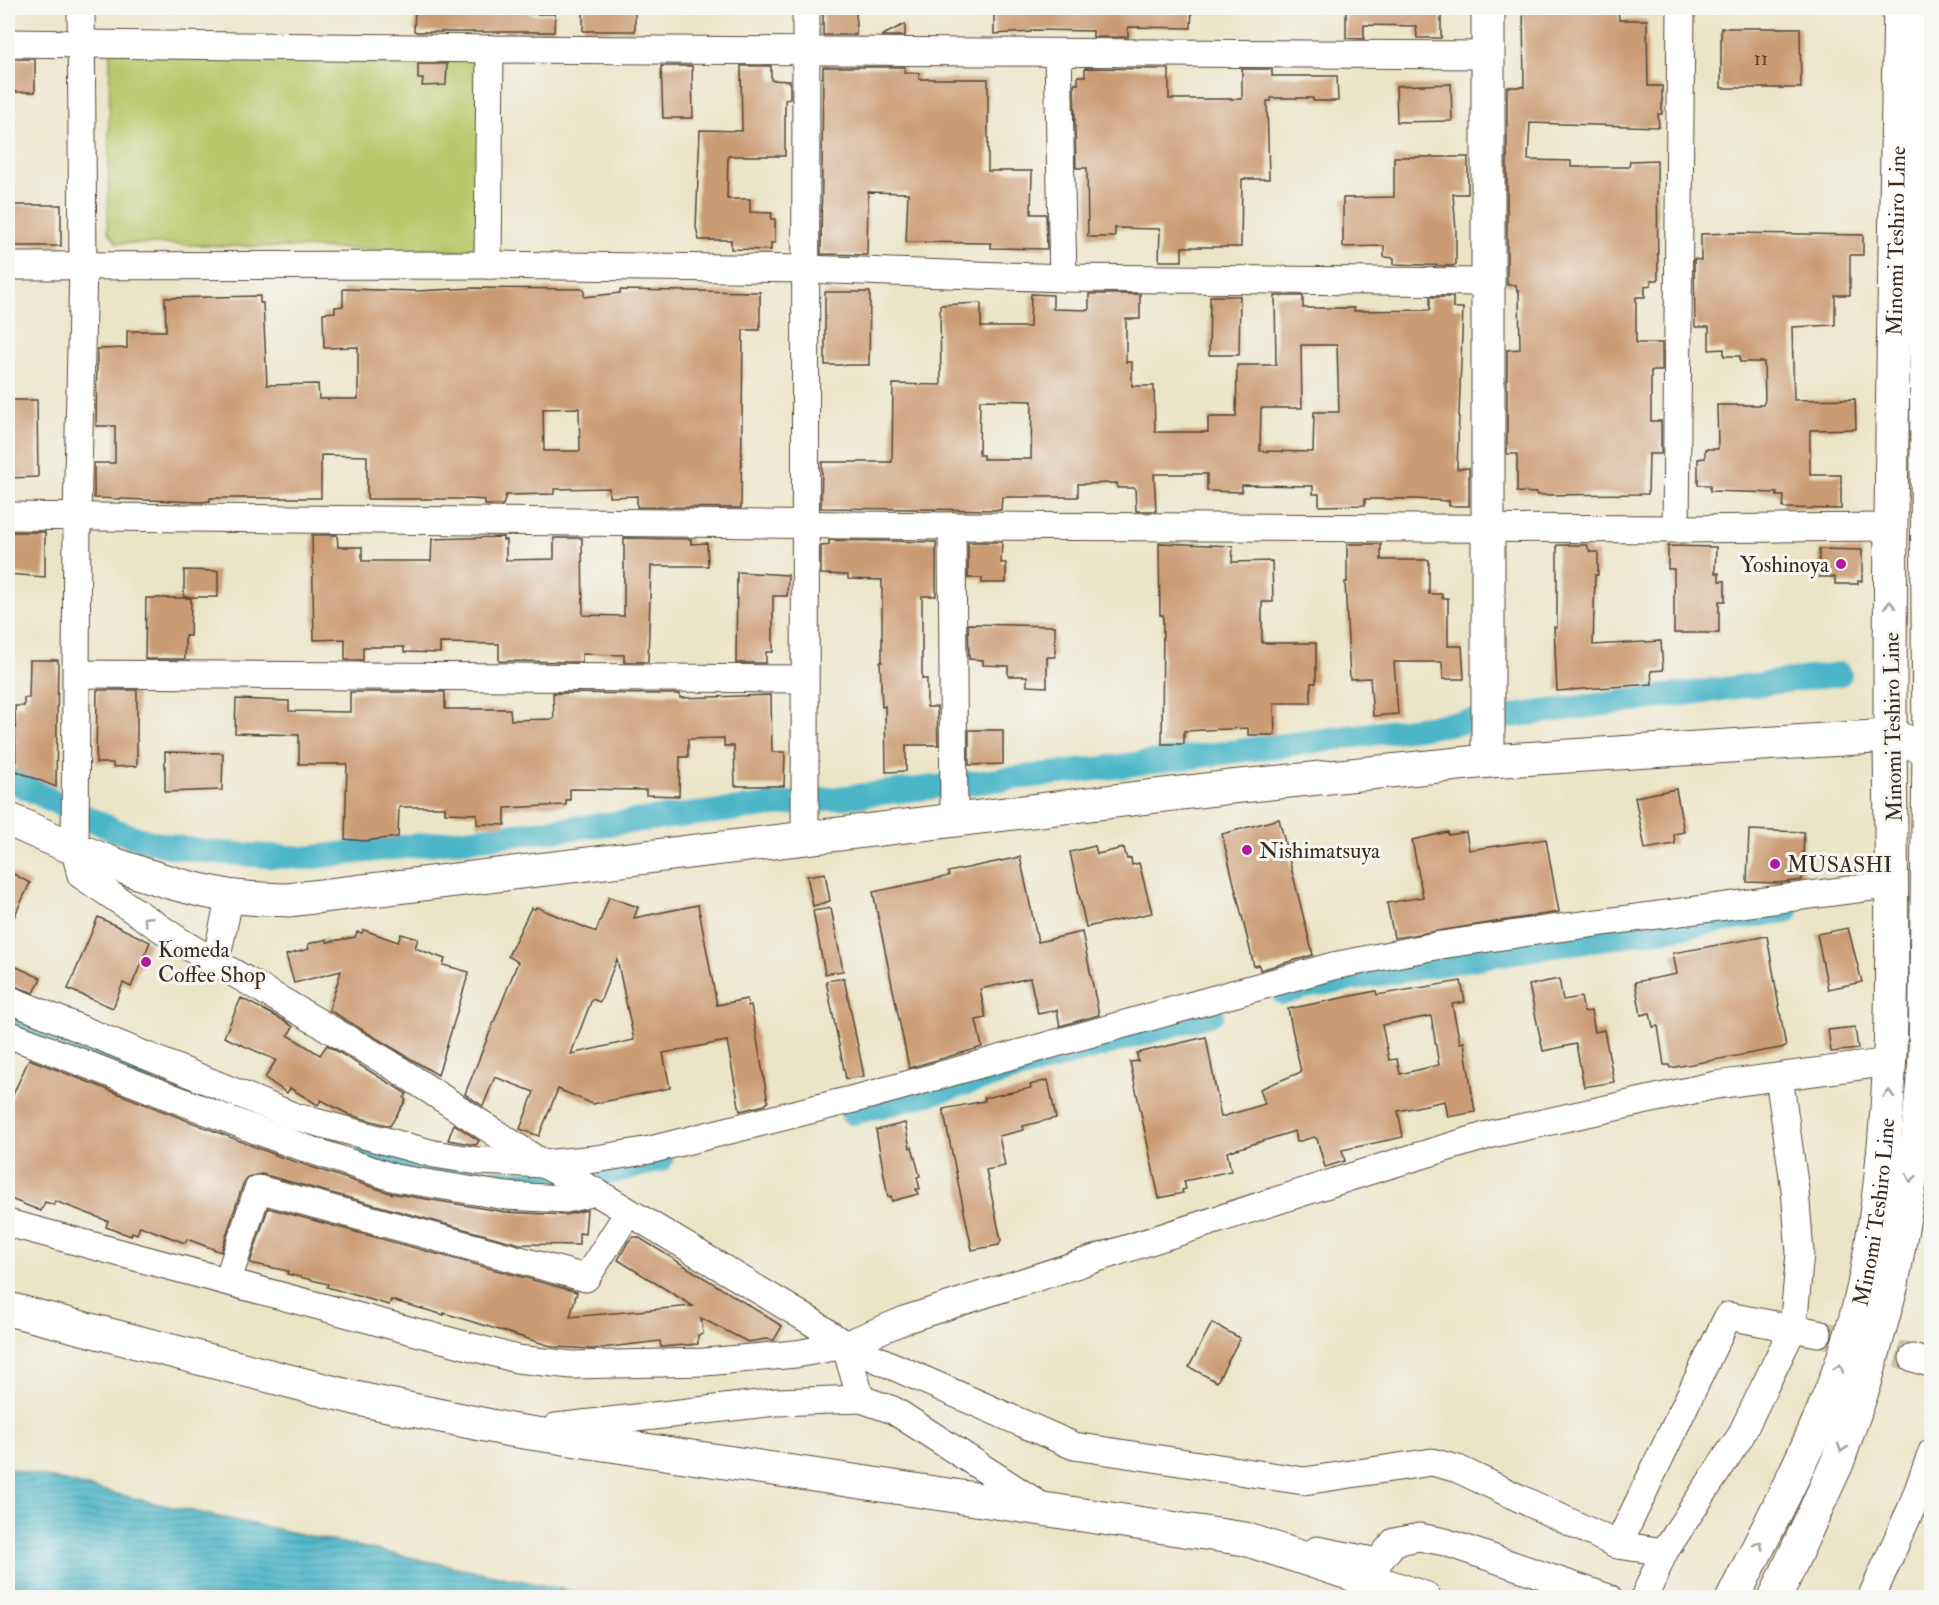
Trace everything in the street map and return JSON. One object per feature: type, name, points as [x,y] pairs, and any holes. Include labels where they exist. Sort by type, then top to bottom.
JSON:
[{"type":"street","points":[[81,8],[83,266],[77,518],[75,851],[81,875],[184,944],[216,960],[390,1064],[547,1166],[590,1189],[628,1214],[812,1322],[845,1345],[1074,1446],[1304,1481],[1432,1462],[1458,1468],[1618,1545],[1664,1552]]},
{"type":"street","points":[[805,838],[803,679],[806,524],[806,8]]},
{"type":"street","points":[[1488,8],[1488,761]]},
{"type":"street","points":[[1677,529],[1681,8]]},
{"type":"street","name":"Minomi Teshiro Line","points":[[1775,1598],[1837,1463],[1865,1383],[1892,1284],[1917,1144],[1928,1059],[1930,735],[1918,180],[1900,8]]},
{"type":"street","name":"Minomi Teshiro Line","points":[[1733,1598],[1808,1446],[1839,1369],[1866,1278],[1887,1135],[1894,884],[1890,736],[1890,527],[1918,180],[1928,8]]},
{"type":"street","points":[[8,42],[490,49],[805,49],[1487,55]]},
{"type":"street","points":[[488,265],[490,49]]},
{"type":"street","points":[[1058,53],[1063,278]]},
{"type":"street","points":[[8,266],[488,265],[806,269],[1063,278],[1487,282]]},
{"type":"street","points":[[8,516],[952,526],[1488,526],[1677,529],[1890,527]]},
{"type":"street","points":[[952,526],[954,822]]},
{"type":"street","points":[[77,674],[803,679]]},
{"type":"street","points":[[8,819],[75,851],[158,880],[230,896],[288,900],[1231,787],[1488,761],[1930,735]]},
{"type":"street","points":[[8,999],[293,1116],[434,1154],[478,1161],[547,1166],[650,1150],[882,1092],[1333,966],[1442,945],[1551,929],[1894,884]]},
{"type":"street","points":[[216,960],[230,896]]},
{"type":"street","points":[[8,1034],[287,1142],[395,1178],[506,1196],[565,1198],[590,1189]]},
{"type":"street","points":[[8,1223],[517,1359],[572,1365],[705,1362],[796,1353],[845,1345],[918,1316],[1369,1171],[1492,1134],[1716,1085],[1890,1062]]},
{"type":"street","points":[[1644,1598],[1664,1552],[1740,1437],[1805,1330],[1795,1190],[1779,1077]]},
{"type":"street","points":[[228,1280],[258,1188],[586,1278],[628,1214]]},
{"type":"street","points":[[8,1309],[360,1399],[510,1430],[1245,1539],[1378,1562],[1394,1542],[1419,1537],[1445,1542],[1610,1598]]},
{"type":"street","points":[[1618,1545],[1728,1316],[1805,1330]]},
{"type":"street","points":[[845,1345],[861,1399]]},
{"type":"street","points":[[510,1430],[588,1426],[776,1402],[861,1399],[893,1410],[1049,1510]]},
{"type":"street","points":[[1871,1598],[1911,1509],[1932,1452]]},
{"type":"street","points":[[1245,1539],[1424,1598]]},
{"type":"green space","points":[[110,46],[485,51],[478,252],[117,243],[108,231]]},
{"type":"water","points":[[8,1468],[163,1505],[598,1597],[8,1597]]},
{"type":"building","points":[[415,8],[529,8],[529,14],[555,14],[554,32],[417,32],[414,31]]},
{"type":"building","points":[[583,8],[635,8],[635,31],[583,31]]},
{"type":"building","points":[[823,8],[856,8],[856,35],[823,35]]},
{"type":"building","points":[[994,8],[1192,8],[1191,28],[1128,27],[1128,37],[1093,37],[1093,31],[1031,30],[1031,32],[994,34]]},
{"type":"building","points":[[1346,8],[1441,8],[1441,38],[1417,38],[1416,26],[1364,25],[1364,39],[1346,38]]},
{"type":"building","points":[[1523,8],[1618,8],[1619,20],[1647,20],[1648,86],[1662,86],[1662,114],[1658,114],[1659,127],[1530,123],[1528,160],[1571,161],[1571,167],[1629,167],[1630,161],[1657,160],[1658,280],[1651,280],[1651,285],[1645,286],[1645,297],[1636,297],[1636,343],[1662,343],[1662,371],[1651,371],[1651,421],[1661,421],[1661,454],[1649,454],[1648,494],[1537,495],[1537,493],[1517,492],[1517,454],[1507,454],[1507,350],[1520,349],[1519,291],[1516,285],[1507,285],[1507,87],[1524,87]]},
{"type":"building","points":[[905,24],[905,36],[881,36]]},
{"type":"building","points":[[1721,28],[1800,28],[1801,88],[1721,88]]},
{"type":"building","points":[[8,59],[35,59],[35,92],[8,92]]},
{"type":"building","points":[[418,64],[447,64],[446,85],[422,86],[423,79],[418,79]]},
{"type":"building","points":[[661,66],[692,66],[693,118],[663,118]]},
{"type":"building","points":[[741,66],[771,66],[771,80],[790,81],[790,99],[785,100],[785,156],[728,156],[727,199],[750,199],[750,212],[772,213],[771,219],[775,219],[775,243],[771,243],[771,250],[731,249],[731,240],[699,240],[696,227],[700,130],[742,131]]},
{"type":"building","points":[[823,67],[905,67],[904,73],[919,73],[919,79],[988,79],[988,171],[1032,171],[1031,214],[1046,214],[1047,249],[991,248],[991,243],[906,242],[908,193],[868,192],[867,255],[821,254]]},
{"type":"building","points":[[1085,68],[1169,69],[1169,99],[1242,99],[1242,69],[1272,69],[1272,76],[1337,76],[1338,101],[1313,101],[1313,98],[1271,98],[1271,101],[1267,101],[1269,179],[1242,179],[1241,247],[1182,247],[1182,261],[1159,261],[1160,229],[1115,228],[1115,237],[1088,237],[1087,168],[1076,168],[1074,84],[1078,84],[1078,76],[1085,76]]},
{"type":"building","points":[[1451,84],[1452,121],[1397,122],[1396,86]]},
{"type":"building","points":[[1394,157],[1468,157],[1468,194],[1453,194],[1456,264],[1453,266],[1394,264],[1394,258],[1384,257],[1384,246],[1343,247],[1343,198],[1394,197]]},
{"type":"building","points":[[12,205],[61,205],[61,246],[8,246],[8,208],[12,208]]},
{"type":"building","points":[[1701,234],[1863,235],[1863,255],[1850,255],[1850,295],[1835,295],[1835,325],[1792,327],[1794,400],[1855,399],[1856,429],[1810,430],[1810,475],[1841,475],[1841,509],[1783,508],[1784,496],[1777,496],[1777,493],[1710,491],[1710,485],[1698,485],[1698,459],[1705,458],[1705,449],[1718,449],[1717,405],[1763,405],[1765,400],[1764,362],[1740,362],[1740,356],[1724,356],[1724,349],[1709,350],[1709,327],[1695,327],[1694,259],[1701,260]]},
{"type":"building","points":[[473,288],[584,289],[584,297],[620,293],[620,290],[760,292],[760,330],[743,330],[741,508],[637,507],[637,496],[609,497],[609,488],[554,489],[554,494],[506,495],[503,505],[485,505],[485,500],[471,499],[367,499],[367,456],[321,455],[321,498],[210,498],[210,501],[201,502],[94,498],[94,463],[115,463],[115,426],[96,426],[97,349],[127,348],[127,331],[166,331],[165,298],[260,296],[260,303],[263,303],[267,385],[318,384],[319,399],[358,399],[358,347],[324,348],[323,313],[335,312],[335,307],[343,306],[343,289],[417,291]],"holes":[[[579,408],[580,451],[544,451],[543,409]]]},
{"type":"building","points":[[825,292],[870,292],[869,365],[825,365]]},
{"type":"building","points":[[1031,294],[1053,295],[1053,309],[1089,310],[1089,294],[1140,294],[1140,319],[1126,319],[1126,362],[1132,362],[1132,386],[1154,386],[1155,432],[1208,432],[1208,417],[1236,417],[1237,365],[1276,365],[1275,296],[1303,296],[1303,308],[1354,308],[1354,311],[1430,310],[1430,297],[1453,297],[1453,308],[1463,308],[1457,469],[1469,468],[1469,506],[1449,506],[1449,501],[1365,499],[1365,505],[1319,506],[1319,494],[1313,494],[1313,486],[1242,485],[1242,492],[1207,491],[1207,474],[1154,474],[1156,511],[1136,511],[1135,488],[1117,488],[1117,483],[1078,484],[1078,497],[1002,497],[1001,510],[821,508],[822,462],[892,462],[893,384],[941,385],[940,305],[981,303],[981,327],[1030,327]],"holes":[[[1301,345],[1337,345],[1339,412],[1314,412],[1313,452],[1260,451],[1261,408],[1302,408]],[[980,400],[1032,401],[1031,459],[983,459],[983,455],[979,455]]]},
{"type":"building","points":[[1210,296],[1240,296],[1239,355],[1209,355]]},
{"type":"building","points":[[8,400],[37,400],[38,477],[8,478]]},
{"type":"building","points":[[8,532],[45,532],[45,577],[8,574]]},
{"type":"building","points":[[312,535],[337,535],[338,547],[362,547],[362,561],[431,561],[432,539],[503,537],[503,540],[506,540],[506,560],[554,559],[554,538],[582,538],[583,615],[624,616],[624,538],[691,539],[691,544],[707,543],[708,566],[651,566],[648,662],[624,662],[624,655],[582,654],[582,662],[499,661],[499,644],[440,643],[440,653],[404,652],[404,647],[363,647],[363,660],[345,660],[345,639],[314,640]]},
{"type":"building","points":[[829,540],[936,542],[936,596],[922,596],[922,679],[927,679],[927,707],[937,707],[938,745],[906,745],[906,771],[886,772],[885,706],[882,707],[880,662],[882,662],[882,580],[848,579],[848,575],[821,574],[821,546],[829,545]]},
{"type":"building","points":[[968,542],[1002,542],[1001,563],[1006,563],[1006,583],[982,583],[982,578],[968,578]]},
{"type":"building","points":[[1159,543],[1233,546],[1232,562],[1272,561],[1273,602],[1262,602],[1262,643],[1316,643],[1316,683],[1311,683],[1311,703],[1274,703],[1275,735],[1248,735],[1248,728],[1184,731],[1184,744],[1162,744],[1163,615],[1160,615]]},
{"type":"building","points":[[1347,544],[1381,544],[1381,560],[1429,560],[1429,594],[1442,594],[1442,598],[1448,598],[1448,646],[1462,646],[1464,679],[1443,679],[1442,662],[1394,662],[1398,714],[1373,716],[1370,678],[1350,679],[1345,582],[1347,582]]},
{"type":"building","points":[[1557,545],[1587,545],[1590,552],[1598,552],[1593,645],[1661,641],[1663,670],[1651,671],[1652,684],[1557,691],[1554,627],[1557,628]]},
{"type":"building","points":[[1668,546],[1716,547],[1715,573],[1719,573],[1719,581],[1725,581],[1725,601],[1719,601],[1719,633],[1674,633],[1674,569],[1668,569]]},
{"type":"building","name":"Yoshinoya","points":[[1819,549],[1862,550],[1862,581],[1858,581],[1858,584],[1835,584],[1835,577],[1819,577]]},
{"type":"building","points":[[184,570],[218,571],[218,597],[184,597]]},
{"type":"building","points":[[737,572],[788,575],[787,596],[773,596],[773,652],[766,652],[766,663],[736,663]]},
{"type":"building","points":[[146,598],[191,598],[190,636],[185,636],[185,659],[145,659]]},
{"type":"building","points":[[968,624],[1055,626],[1055,657],[1047,657],[1047,687],[1027,686],[1027,676],[1008,676],[1008,666],[983,665],[983,660],[969,659]]},
{"type":"building","points":[[30,660],[58,660],[56,787],[16,771],[15,706],[24,706],[24,698],[29,698]]},
{"type":"building","points":[[97,690],[137,690],[137,766],[113,767],[113,763],[96,763]]},
{"type":"building","points":[[350,692],[445,692],[445,709],[510,709],[511,720],[554,719],[553,693],[680,694],[680,698],[771,695],[772,752],[785,752],[784,786],[735,786],[734,746],[724,746],[724,738],[688,739],[688,757],[680,757],[679,796],[646,795],[646,790],[570,789],[570,800],[566,800],[566,805],[505,808],[505,825],[477,824],[477,814],[445,813],[445,807],[399,807],[398,837],[364,841],[345,839],[347,764],[299,764],[299,735],[235,733],[236,699],[289,701],[289,711],[350,712]]},
{"type":"building","points":[[969,730],[1003,730],[1003,764],[969,765]]},
{"type":"building","points":[[165,752],[223,753],[222,790],[165,792]]},
{"type":"building","points":[[1676,789],[1684,832],[1674,834],[1675,844],[1645,849],[1635,797]]},
{"type":"building","points":[[1279,819],[1313,955],[1260,970],[1259,965],[1254,966],[1222,834]]},
{"type":"building","name":"MUSASHI","points":[[1749,830],[1804,832],[1802,880],[1777,883],[1747,882]]},
{"type":"building","points":[[1448,832],[1448,835],[1466,832],[1469,850],[1546,839],[1559,912],[1394,938],[1387,903],[1423,897],[1412,840]]},
{"type":"building","points":[[1095,846],[1097,854],[1124,848],[1127,859],[1131,858],[1132,865],[1139,863],[1152,913],[1086,927],[1070,852]]},
{"type":"building","points":[[1020,857],[1038,942],[1082,932],[1099,1015],[1060,1026],[1057,1010],[1038,1014],[1030,978],[980,989],[986,1018],[976,1020],[982,1047],[909,1068],[873,892],[949,876],[948,872]]},
{"type":"building","points":[[8,871],[30,883],[8,930]]},
{"type":"building","points":[[825,873],[830,901],[813,906],[807,876]]},
{"type":"building","points":[[609,897],[638,907],[634,918],[698,905],[717,1005],[747,999],[748,1006],[751,1005],[768,1102],[765,1105],[740,1111],[727,1041],[663,1053],[670,1088],[593,1104],[558,1089],[539,1136],[520,1129],[534,1092],[495,1077],[483,1106],[465,1094],[518,962],[508,956],[531,908],[536,907],[596,932]],"holes":[[[617,959],[634,1040],[571,1054],[592,999],[600,1002]]]},
{"type":"building","points":[[831,908],[843,971],[825,974],[813,911]]},
{"type":"building","points":[[98,917],[150,942],[131,987],[123,983],[113,1008],[68,989]]},
{"type":"building","points":[[1848,928],[1862,982],[1828,989],[1817,934]]},
{"type":"building","points":[[364,930],[398,942],[401,934],[418,939],[415,948],[445,959],[443,965],[469,972],[438,1075],[329,1010],[341,971],[294,983],[286,955],[309,949],[308,944],[327,939],[327,942],[355,937],[357,932],[362,933]]},
{"type":"building","points":[[1767,936],[1786,1047],[1670,1068],[1669,1065],[1664,1065],[1658,1026],[1653,1027],[1650,1013],[1641,1015],[1635,982],[1677,974],[1673,953]]},
{"type":"building","points":[[8,963],[41,978],[34,993],[8,984]]},
{"type":"building","points":[[844,978],[864,1076],[846,1079],[826,981]]},
{"type":"building","points":[[1559,979],[1563,1000],[1581,997],[1584,1012],[1591,1011],[1595,1032],[1604,1030],[1614,1082],[1584,1087],[1576,1044],[1543,1051],[1529,985]]},
{"type":"building","points":[[1461,981],[1465,1002],[1452,1004],[1460,1043],[1464,1042],[1475,1112],[1448,1117],[1445,1101],[1398,1111],[1403,1137],[1342,1150],[1345,1161],[1325,1167],[1317,1139],[1314,1137],[1297,1142],[1295,1131],[1227,1152],[1231,1171],[1184,1181],[1186,1189],[1182,1190],[1183,1193],[1159,1198],[1130,1062],[1138,1061],[1137,1053],[1206,1037],[1221,1117],[1265,1104],[1260,1089],[1301,1072],[1288,1009],[1376,991],[1377,995]],"holes":[[[1431,1016],[1439,1065],[1400,1074],[1397,1059],[1389,1060],[1382,1025]]]},
{"type":"building","points":[[241,998],[285,1021],[293,1027],[288,1035],[320,1055],[327,1045],[407,1094],[404,1098],[406,1100],[390,1126],[350,1115],[321,1100],[318,1105],[290,1088],[287,1093],[265,1078],[276,1060],[224,1037]]},
{"type":"building","points":[[1855,1027],[1858,1049],[1831,1052],[1828,1030]]},
{"type":"building","points":[[29,1059],[281,1157],[390,1193],[505,1212],[565,1215],[587,1210],[585,1234],[579,1233],[579,1245],[519,1244],[262,1174],[248,1177],[243,1184],[221,1252],[187,1239],[185,1243],[140,1226],[137,1234],[132,1232],[131,1236],[106,1227],[108,1221],[55,1201],[54,1205],[45,1202],[41,1211],[8,1198],[8,1106]]},
{"type":"building","points":[[1048,1080],[1056,1118],[1023,1126],[1024,1130],[999,1136],[1005,1166],[986,1170],[1001,1240],[999,1245],[972,1250],[943,1109],[985,1101],[984,1098],[1031,1088],[1030,1085]]},
{"type":"building","points":[[905,1123],[910,1148],[912,1147],[920,1176],[917,1177],[920,1189],[916,1189],[918,1194],[892,1201],[891,1196],[888,1197],[876,1130]]},
{"type":"building","points":[[454,1124],[479,1141],[476,1145],[448,1140]]},
{"type":"building","points":[[268,1208],[577,1292],[570,1317],[693,1306],[618,1260],[628,1242],[633,1237],[638,1237],[782,1326],[774,1340],[748,1342],[701,1318],[703,1334],[698,1335],[698,1344],[661,1347],[660,1341],[593,1349],[554,1347],[444,1313],[444,1315],[391,1300],[389,1305],[327,1287],[328,1284],[287,1274],[288,1271],[250,1263]]},
{"type":"building","points":[[1212,1323],[1240,1338],[1217,1382],[1189,1367]]},
{"type":"waterway","points":[[8,779],[99,823],[155,843],[211,852],[305,858],[1113,767],[1840,674]]},
{"type":"waterway","points":[[1283,993],[1306,987],[1507,953],[1787,911]]},
{"type":"waterway","points":[[852,1113],[936,1092],[1212,1014]]},
{"type":"waterway","points":[[8,1016],[146,1074]]},
{"type":"waterway","points":[[368,1155],[442,1174],[522,1182],[571,1180],[661,1160]]},
{"type":"tunnel","points":[[1818,1333],[1913,1358]]},
{"type":"place","name":"Yoshinoya","points":[[1841,564]]},
{"type":"place","name":"Nishimatsuya","points":[[1247,850]]},
{"type":"place","name":"MUSASHI","points":[[1775,864]]},
{"type":"place","name":"Komeda Coffee Shop","points":[[146,962]]}]
